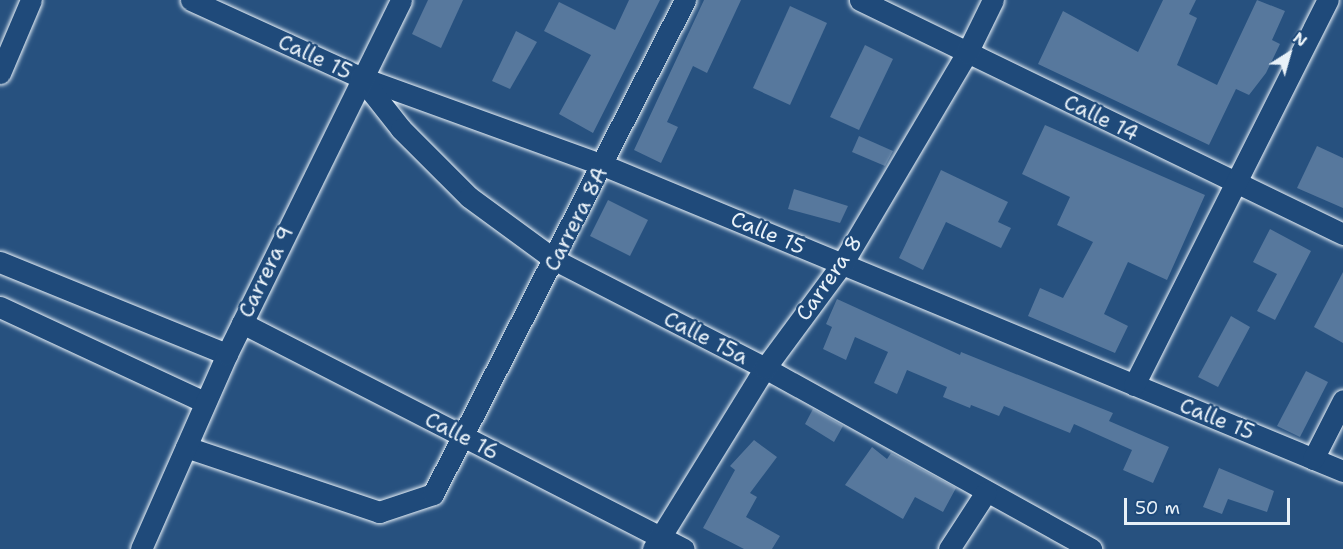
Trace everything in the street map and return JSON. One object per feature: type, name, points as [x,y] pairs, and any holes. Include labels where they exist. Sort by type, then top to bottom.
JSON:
[{"type":"street","points":[[0,73],[31,0]]},
{"type":"street","name":"Calle 15","points":[[191,0],[360,77],[603,165],[1343,471]]},
{"type":"street","name":"Carrera 9","points":[[141,549],[227,354],[360,77],[401,0]]},
{"type":"street","name":"Carrera 8A","points":[[186,447],[379,512],[434,494],[465,438],[686,0]]},
{"type":"street","name":"Calle 14","points":[[860,0],[1343,234]]},
{"type":"street","name":"Carrera 8","points":[[657,543],[765,368],[842,264],[967,53],[993,0]]},
{"type":"street","points":[[1134,385],[1234,182],[1328,0]]},
{"type":"street","name":"Calle 15a","points":[[360,77],[401,129],[469,197],[555,260],[765,368],[1090,549]]},
{"type":"street","points":[[0,262],[227,354]]},
{"type":"street","points":[[0,307],[205,402]]},
{"type":"street","name":"Calle 16","points":[[242,323],[465,438],[657,543],[683,549]]},
{"type":"street","points":[[1313,459],[1343,400]]},
{"type":"street","points":[[949,549],[986,492]]},
{"type":"building","points":[[428,0],[463,0],[441,48],[412,34]]},
{"type":"building","points":[[629,0],[660,0],[593,133],[559,114],[591,55],[544,31],[559,2],[615,30]]},
{"type":"building","points":[[704,0],[741,0],[707,73],[693,66],[667,122],[678,127],[661,163],[634,150]]},
{"type":"building","points":[[1163,0],[1196,0],[1189,14],[1197,18],[1177,65],[1217,85],[1257,0],[1285,11],[1272,40],[1280,44],[1266,73],[1249,95],[1236,89],[1209,145],[1038,64],[1063,11],[1138,52]]},
{"type":"building","points":[[790,6],[827,23],[790,105],[753,88]]},
{"type":"building","points":[[516,31],[537,42],[510,89],[492,81]]},
{"type":"building","points":[[865,45],[893,59],[859,130],[830,117]]},
{"type":"building","points":[[1045,125],[1205,195],[1167,280],[1128,262],[1104,314],[1128,326],[1115,353],[1028,316],[1040,288],[1063,298],[1093,242],[1057,225],[1070,197],[1022,174]]},
{"type":"building","points":[[859,136],[893,151],[885,166],[852,152]]},
{"type":"building","points":[[1317,146],[1343,158],[1343,208],[1297,188]]},
{"type":"building","points":[[941,170],[1008,202],[998,222],[1011,228],[1001,248],[946,222],[923,270],[899,258]]},
{"type":"building","points":[[794,189],[848,206],[840,223],[788,209]]},
{"type":"building","points":[[608,200],[648,220],[630,256],[590,236]]},
{"type":"building","points":[[1270,229],[1311,251],[1275,320],[1257,311],[1277,274],[1253,262]]},
{"type":"building","points":[[1343,272],[1343,343],[1314,327]]},
{"type":"building","points":[[837,299],[960,355],[961,352],[1113,413],[1109,421],[1169,447],[1153,483],[1123,470],[1132,450],[1074,424],[1070,433],[1004,406],[999,416],[971,405],[970,408],[943,397],[947,387],[907,370],[897,394],[874,383],[888,352],[855,337],[846,360],[823,349],[832,327],[826,324]]},
{"type":"building","points":[[1231,316],[1250,327],[1218,387],[1198,377]]},
{"type":"building","points":[[1306,371],[1328,382],[1300,437],[1277,426]]},
{"type":"building","points":[[813,409],[843,426],[834,442],[805,424]]},
{"type":"building","points":[[754,440],[777,457],[750,493],[757,497],[746,517],[780,536],[772,549],[744,549],[703,528],[735,470],[730,466]]},
{"type":"building","points":[[872,447],[887,459],[891,453],[956,488],[943,512],[915,497],[903,519],[845,485]]},
{"type":"building","points":[[1219,468],[1274,491],[1267,512],[1228,499],[1222,514],[1203,507]]}]
